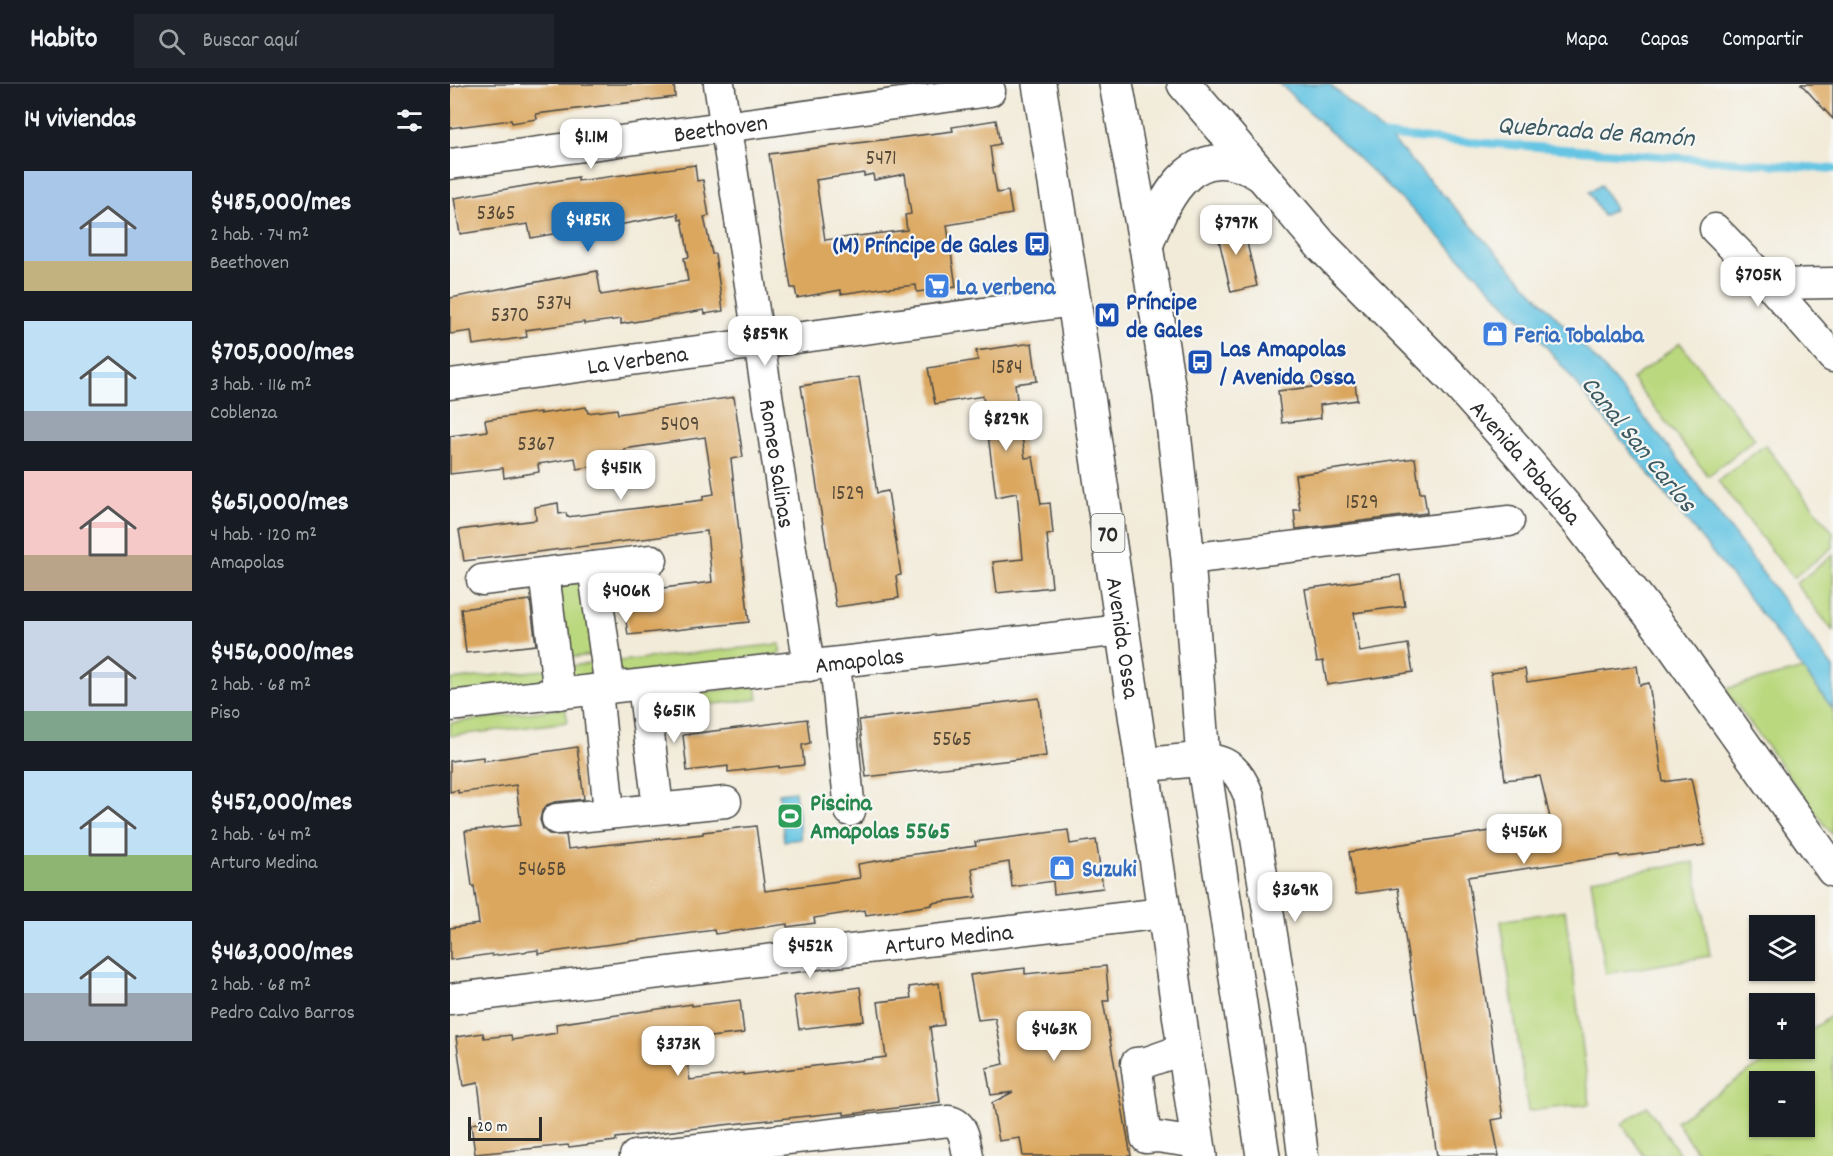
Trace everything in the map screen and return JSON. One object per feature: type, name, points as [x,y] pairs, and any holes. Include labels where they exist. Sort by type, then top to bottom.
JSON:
[{"type":"main road","name":"Avenida Ossa","points":[[1039,84],[1074,302],[1199,1150]]},
{"type":"main road","points":[[1116,84],[1146,246],[1170,396],[1188,560],[1203,759],[1263,1156]]},
{"type":"main road","name":"Avenida Tobalaba","points":[[1184,84],[1321,245],[1450,375],[1580,524],[1668,638],[1833,870]]},
{"type":"main road","points":[[1146,246],[1166,200],[1188,173],[1203,164],[1224,162],[1250,168],[1263,176]]},
{"type":"main road","points":[[1142,765],[1203,759]]},
{"type":"street","name":"Romeo Salinas","points":[[719,84],[759,343],[850,811]]},
{"type":"street","name":"Beethoven","points":[[450,164],[990,91]]},
{"type":"street","points":[[1715,229],[1831,351]]},
{"type":"street","points":[[1769,284],[1833,283]]},
{"type":"street","name":"La Verbena","points":[[450,384],[1074,302]]},
{"type":"street","points":[[1188,560],[1509,521]]},
{"type":"street","points":[[482,580],[652,560]]},
{"type":"street","points":[[593,567],[604,689],[609,813]]},
{"type":"street","points":[[544,573],[559,694]]},
{"type":"street","name":"Amapolas","points":[[450,706],[1122,630]]},
{"type":"street","points":[[643,685],[658,808]]},
{"type":"street","points":[[1203,759],[1220,761],[1237,772],[1249,796],[1288,1031],[1303,1156]]},
{"type":"street","points":[[557,819],[726,802]]},
{"type":"street","name":"Arturo Medina","points":[[450,999],[1163,914]]},
{"type":"street","points":[[1184,1049],[1137,1064],[1146,1138],[1157,1137],[1199,1150]]},
{"type":"street","points":[[635,1156],[949,1121],[957,1122],[962,1130],[968,1156]]},
{"type":"green space","points":[[1680,343],[1755,439],[1708,476],[1632,379]]},
{"type":"green space","points":[[1765,445],[1833,532],[1833,547],[1793,578],[1718,481]]},
{"type":"green space","points":[[1833,555],[1833,631],[1796,584]]},
{"type":"green space","points":[[589,576],[599,654],[561,659],[550,582]]},
{"type":"green space","points":[[780,644],[780,654],[613,676],[611,662]]},
{"type":"green space","points":[[601,662],[603,676],[564,681],[563,667]]},
{"type":"green space","points":[[553,669],[554,682],[450,694],[450,680]]},
{"type":"green space","points":[[1803,669],[1833,709],[1833,836],[1725,689]]},
{"type":"green space","points":[[756,686],[758,699],[655,711],[653,698]]},
{"type":"green space","points":[[565,708],[568,722],[450,736],[450,723]]},
{"type":"green space","points":[[1694,862],[1710,956],[1606,974],[1591,879]]},
{"type":"green space","points":[[1565,910],[1590,1104],[1528,1111],[1501,921]]},
{"type":"green space","points":[[1833,1015],[1833,1156],[1699,1156],[1676,1121],[1749,1072],[1749,1137],[1815,1137],[1815,1071],[1750,1071],[1768,1059],[1815,1059],[1815,1027]]},
{"type":"green space","points":[[1647,1106],[1681,1156],[1644,1156],[1622,1124]]},
{"type":"water","name":"Canal San Carlos","points":[[1280,84],[1329,84],[1395,143],[1608,373],[1679,460],[1833,668],[1833,709],[1749,598],[1541,340],[1421,218]]},
{"type":"water","points":[[1601,185],[1615,209],[1603,216],[1589,192]]},
{"type":"water","name":"Piscina Amapolas 5565","points":[[795,791],[801,839],[784,841],[779,793]]},
{"type":"building","points":[[467,84],[674,84],[675,97],[536,114],[537,119],[512,123],[511,120],[450,128],[450,87]]},
{"type":"building","points":[[1801,84],[1833,84],[1833,119]]},
{"type":"building","points":[[996,120],[1000,144],[990,146],[997,193],[1008,191],[1012,214],[947,225],[956,287],[917,292],[916,285],[841,294],[841,290],[797,298],[795,288],[791,288],[769,154],[953,131],[952,127]],"holes":[[[864,173],[864,176],[873,174],[874,180],[905,174],[911,214],[905,215],[907,230],[825,240],[816,180]]]},
{"type":"building","points":[[695,165],[697,181],[703,180],[709,216],[704,217],[712,254],[715,254],[723,311],[705,314],[704,310],[621,324],[621,319],[584,324],[584,322],[526,330],[527,337],[473,345],[471,331],[450,334],[450,298],[597,271],[601,295],[688,281],[684,258],[689,257],[682,219],[679,220],[678,214],[570,234],[569,231],[531,238],[528,224],[460,234],[454,198],[578,177],[578,181]]},
{"type":"building","points":[[1242,221],[1257,286],[1231,292],[1216,227]]},
{"type":"building","points":[[1032,343],[1037,381],[1015,384],[1025,458],[1033,457],[1041,504],[1050,503],[1053,534],[1047,535],[1052,587],[997,593],[993,562],[1023,559],[1017,493],[996,497],[983,396],[935,404],[928,368],[978,360],[976,351]]},
{"type":"building","points":[[1340,375],[1341,384],[1355,382],[1357,400],[1320,405],[1321,418],[1282,423],[1278,391],[1312,387],[1311,378]]},
{"type":"building","points":[[859,377],[877,493],[888,491],[901,575],[896,576],[899,598],[836,607],[801,386]]},
{"type":"building","points":[[734,397],[743,457],[731,459],[749,622],[628,635],[622,593],[712,582],[707,531],[464,561],[459,530],[536,520],[535,507],[558,503],[559,514],[566,513],[567,517],[703,500],[703,496],[714,494],[705,437],[624,449],[624,452],[595,457],[597,466],[577,469],[575,458],[538,464],[539,472],[504,478],[503,468],[450,474],[450,436],[487,431],[485,420],[540,412],[540,414],[586,407],[588,413],[617,409],[618,414]]},
{"type":"building","points":[[1415,458],[1420,493],[1424,493],[1427,513],[1296,529],[1294,510],[1300,510],[1295,475]]},
{"type":"building","points":[[1400,575],[1405,606],[1354,613],[1360,652],[1408,644],[1413,672],[1327,685],[1323,661],[1317,662],[1305,589]]},
{"type":"building","points":[[530,600],[536,645],[466,653],[461,609]]},
{"type":"building","points":[[1637,666],[1640,685],[1649,683],[1663,782],[1691,778],[1705,845],[1468,877],[1503,1118],[1492,1120],[1499,1156],[1437,1156],[1398,888],[1356,894],[1349,852],[1551,822],[1540,776],[1505,780],[1491,673],[1525,669],[1527,682]]},
{"type":"building","points":[[1039,698],[1046,756],[866,777],[859,720]]},
{"type":"building","points":[[807,719],[810,743],[802,745],[804,765],[728,772],[728,766],[687,771],[683,735]]},
{"type":"building","points":[[577,747],[584,799],[547,805],[542,811],[540,820],[543,829],[549,834],[566,835],[568,849],[756,826],[765,891],[860,878],[858,864],[976,846],[975,842],[1068,830],[1070,844],[1096,840],[1103,888],[1054,894],[1053,881],[1012,887],[1009,862],[972,868],[976,897],[932,903],[932,905],[866,915],[865,910],[814,918],[815,923],[787,927],[787,924],[715,934],[714,930],[538,954],[538,950],[450,960],[450,928],[479,924],[465,831],[521,825],[516,785],[458,793],[458,790],[450,792],[450,761],[483,757],[483,761]]},
{"type":"building","points":[[1106,966],[1109,1001],[1103,1001],[1131,1156],[1023,1156],[1020,1138],[999,1141],[992,1103],[1013,1092],[991,1095],[986,1068],[1004,1064],[995,1018],[978,1020],[970,975],[1025,968],[1025,974]]},
{"type":"building","points":[[939,983],[944,1025],[930,1027],[940,1102],[844,1115],[844,1112],[723,1125],[616,1138],[616,1141],[569,1147],[568,1145],[475,1154],[471,1124],[483,1122],[478,1083],[463,1086],[456,1037],[483,1033],[484,1038],[511,1035],[512,1040],[557,1033],[556,1024],[692,1004],[692,1006],[740,1000],[744,1033],[684,1040],[690,1080],[743,1073],[743,1075],[886,1057],[878,1002],[911,998],[909,987]]},
{"type":"building","points":[[860,987],[864,1021],[799,1029],[794,996]]},
{"type":"waterway","name":"Quebrada de Ramón","points":[[1377,135],[1833,169]]},
{"type":"place","name":"(M) Príncipe de Gales","points":[[1037,244]]},
{"type":"place","name":"La verbena","points":[[937,286]]},
{"type":"place","name":"Príncipe de Gales","points":[[1107,315]]},
{"type":"place","name":"Feria Tobalaba","points":[[1495,334]]},
{"type":"place","name":"Las Amapolas / Avenida Ossa","points":[[1200,362]]},
{"type":"place","name":"Piscina Amapolas 5565","points":[[790,816]]},
{"type":"place","name":"Suzuki","points":[[1062,868]]}]
